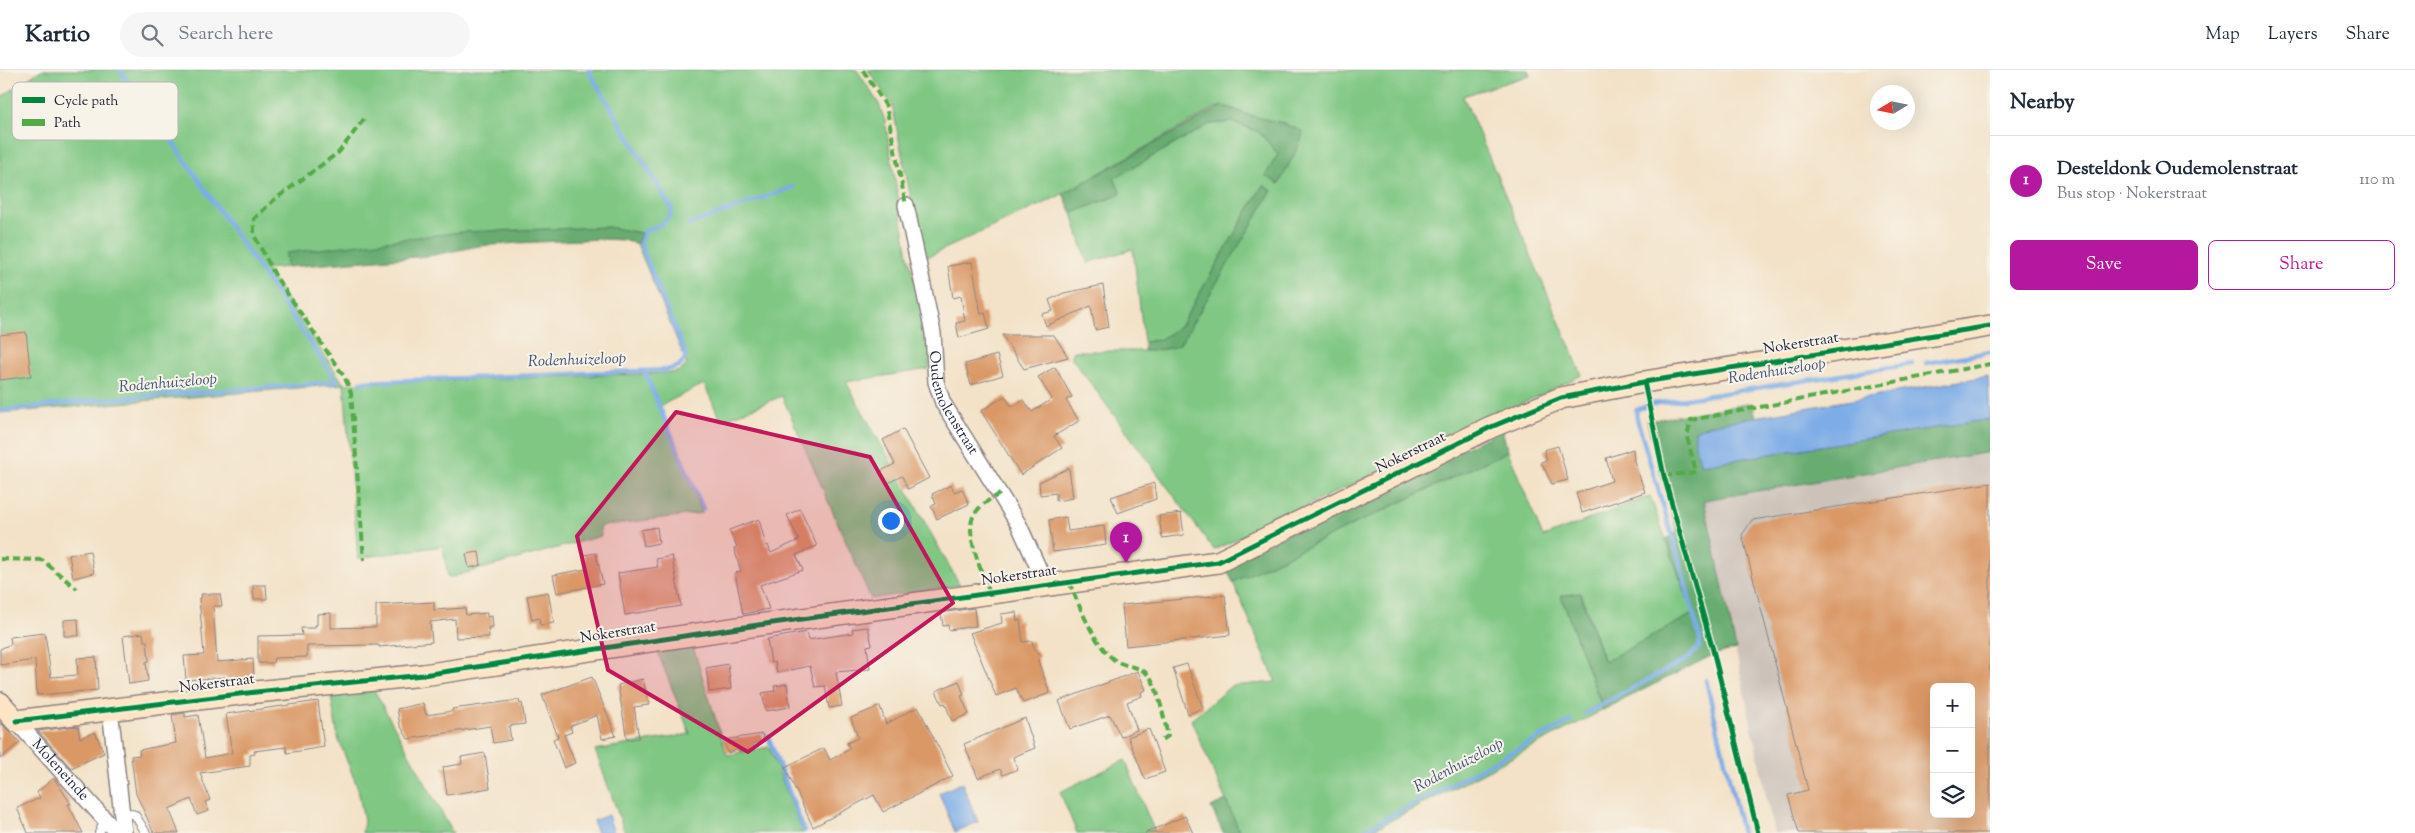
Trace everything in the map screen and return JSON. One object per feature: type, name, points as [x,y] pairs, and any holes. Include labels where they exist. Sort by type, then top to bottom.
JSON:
[{"type":"street","name":"Oudemolenstraat","points":[[906,204],[933,333],[936,382],[942,403],[1019,525],[1046,585]]},
{"type":"street","name":"Nokerstraat","points":[[16,721],[423,675],[725,630],[1218,562],[1491,427],[1561,398],[1644,382],[1990,326]]},
{"type":"street","points":[[0,703],[16,721]]},
{"type":"street","points":[[110,709],[124,833]]},
{"type":"street","name":"Moleneinde","points":[[16,721],[102,826],[117,833]]},
{"type":"lane","points":[[121,811],[135,815],[146,833]]},
{"type":"highlighted area","points":[[676,412],[870,457],[953,603],[748,752],[608,670],[577,536]]},
{"type":"shaded area","points":[[1990,452],[1990,833],[1774,833],[1704,500]]},
{"type":"green space","points":[[41,70],[857,70],[879,104],[885,121],[908,255],[931,342],[929,369],[846,382],[960,585],[871,599],[782,396],[721,421],[704,384],[660,406],[702,513],[600,526],[601,536],[448,578],[443,546],[358,558],[344,384],[0,413],[0,98],[12,90],[12,140],[178,140],[178,82],[23,82]],"holes":[[[641,233],[637,244],[687,364],[680,371],[671,373],[344,384],[266,269],[287,267],[286,254]]]},
{"type":"green space","points":[[868,70],[1528,70],[1530,75],[1463,96],[1582,375],[1214,550],[1071,357],[1074,351],[1150,351],[1171,348],[1272,191],[1263,185],[1180,327],[1159,340],[1144,342],[1133,249],[1087,263],[1072,213],[1121,194],[1114,178],[1210,124],[1232,122],[1259,132],[1278,154],[1279,184],[1286,123],[1255,117],[1228,107],[1215,108],[1057,197],[923,259],[892,105]]},
{"type":"green space","points":[[1222,106],[1303,131],[1301,141],[1279,184],[1265,176],[1278,154],[1259,132],[1232,122],[1210,124],[1114,178],[1121,194],[1072,213],[1063,194]]},
{"type":"green space","points":[[1263,185],[1272,191],[1180,344],[1171,348],[1144,351],[1144,342],[1159,340],[1180,327]]},
{"type":"green space","points":[[608,227],[641,233],[637,244],[623,240],[601,239],[518,243],[479,246],[429,256],[287,267],[286,253],[461,232]]},
{"type":"green space","points":[[1752,403],[1756,417],[1709,425],[1695,431],[1701,465],[1990,419],[1990,452],[1704,500],[1736,649],[1713,655],[1603,710],[1561,596],[1580,593],[1604,662],[1693,614],[1666,539],[1677,532],[1647,421]]},
{"type":"green space","points":[[1502,430],[1508,451],[1233,582],[1228,573],[1230,562]]},
{"type":"green space","points":[[1508,451],[1543,537],[1650,496],[1693,614],[1604,662],[1581,593],[1561,596],[1603,710],[1367,833],[1240,833],[1191,720],[1231,686],[1276,682],[1233,582]]},
{"type":"green space","points":[[693,647],[727,755],[769,747],[803,833],[625,833],[595,750],[690,734],[658,653]]},
{"type":"green space","points":[[374,690],[453,833],[362,833],[364,821],[358,789],[338,738],[331,697]]},
{"type":"green space","points":[[1125,760],[1155,833],[1077,833],[1060,792]]},
{"type":"green space","points":[[1226,800],[1240,833],[1223,833],[1211,807]]},
{"type":"water","points":[[1988,376],[1990,419],[1701,465],[1695,446],[1695,431],[1709,425]]},
{"type":"water","points":[[962,783],[978,822],[955,832],[939,793]]},
{"type":"water","points":[[608,815],[614,833],[597,833],[593,821]]},
{"type":"building","points":[[972,262],[981,314],[985,313],[989,329],[959,338],[956,323],[965,321],[961,296],[953,298],[948,266]]},
{"type":"building","points":[[1103,285],[1109,327],[1095,330],[1091,306],[1046,326],[1042,314],[1053,311],[1049,300],[1064,293]]},
{"type":"building","points":[[26,332],[31,376],[0,380],[0,335]]},
{"type":"building","points":[[1002,335],[1054,335],[1068,357],[1024,369]]},
{"type":"building","points":[[997,355],[1003,375],[971,385],[965,364]]},
{"type":"building","points":[[1055,367],[1072,397],[1066,400],[1079,421],[1054,436],[1062,448],[1021,475],[981,411],[1005,396],[1012,407],[1024,400],[1032,412],[1052,399],[1038,377]]},
{"type":"building","points":[[903,429],[929,478],[908,489],[902,476],[886,484],[879,472],[895,464],[883,440]]},
{"type":"building","points":[[1558,446],[1568,480],[1552,484],[1541,462],[1547,460],[1544,450]]},
{"type":"building","points":[[1633,449],[1634,461],[1645,492],[1582,513],[1576,493],[1612,481],[1606,458]]},
{"type":"building","points":[[1069,468],[1073,498],[1056,501],[1056,493],[1040,495],[1039,482]]},
{"type":"building","points":[[1154,483],[1156,499],[1118,513],[1111,497]]},
{"type":"building","points":[[1990,483],[1990,833],[1799,833],[1788,795],[1808,790],[1742,535],[1752,520]]},
{"type":"building","points":[[951,485],[954,492],[962,489],[969,504],[937,519],[931,506],[936,504],[932,494]]},
{"type":"building","points":[[800,509],[817,546],[796,555],[803,570],[760,585],[769,609],[743,614],[735,573],[741,571],[734,548],[737,547],[729,530],[759,519],[766,546],[768,545],[771,553],[799,540],[787,515]]},
{"type":"building","points":[[1181,513],[1184,535],[1162,538],[1159,516]]},
{"type":"building","points":[[1066,517],[1068,531],[1104,526],[1106,545],[1053,552],[1049,520]]},
{"type":"building","points":[[657,527],[659,543],[644,546],[641,530]]},
{"type":"building","points":[[90,551],[94,573],[73,578],[69,555]]},
{"type":"building","points":[[479,552],[481,565],[469,568],[466,554]]},
{"type":"building","points":[[596,553],[603,584],[557,593],[553,575],[586,569],[584,555]]},
{"type":"building","points":[[672,556],[681,606],[625,615],[618,573],[658,567],[656,559]]},
{"type":"building","points":[[253,585],[266,585],[267,599],[254,599]]},
{"type":"building","points":[[548,592],[554,623],[540,625],[539,618],[532,620],[527,596]]},
{"type":"building","points":[[201,594],[220,594],[222,606],[213,606],[217,662],[253,659],[254,678],[226,681],[226,677],[186,680],[184,656],[204,655],[199,598],[202,597]]},
{"type":"building","points":[[1225,595],[1230,635],[1126,646],[1122,605]]},
{"type":"building","points":[[434,602],[434,610],[465,608],[466,615],[487,613],[487,617],[492,616],[493,627],[488,628],[489,637],[456,638],[455,619],[430,622],[432,642],[379,647],[379,645],[307,646],[307,657],[274,658],[273,663],[258,663],[258,636],[302,635],[301,628],[315,628],[315,625],[317,625],[317,614],[331,613],[331,628],[376,627],[376,605]]},
{"type":"building","points":[[974,608],[976,626],[949,630],[948,625],[943,626],[941,613]]},
{"type":"building","points":[[1016,612],[1017,621],[1020,620],[1023,642],[1032,641],[1034,648],[1039,654],[1038,661],[1050,693],[1023,703],[1016,688],[996,696],[970,633],[1002,623],[1001,614]]},
{"type":"building","points":[[78,619],[79,636],[64,636],[64,620]]},
{"type":"building","points":[[868,627],[872,645],[867,646],[870,669],[836,672],[842,706],[829,708],[825,686],[815,687],[810,666],[777,673],[775,662],[771,663],[767,639],[806,632],[808,640],[853,633],[852,629]]},
{"type":"building","points":[[45,633],[51,677],[78,675],[77,658],[96,657],[98,690],[37,695],[35,660],[0,665],[0,649],[11,644],[10,637]]},
{"type":"building","points":[[143,633],[144,641],[147,641],[149,661],[146,662],[148,681],[129,684],[123,636]]},
{"type":"building","points":[[728,664],[731,689],[709,692],[706,668]]},
{"type":"building","points":[[1187,664],[1203,708],[1188,714],[1173,668]]},
{"type":"building","points":[[1138,671],[1146,690],[1141,692],[1142,696],[1127,702],[1137,730],[1121,737],[1110,715],[1070,729],[1059,701]]},
{"type":"building","points":[[592,677],[616,736],[602,739],[597,715],[570,726],[572,732],[564,735],[575,763],[564,768],[553,739],[558,737],[542,695]]},
{"type":"building","points":[[643,679],[649,705],[634,707],[639,738],[627,740],[618,685]]},
{"type":"building","points":[[959,681],[964,695],[961,696],[969,714],[952,721],[945,703],[942,704],[936,691]]},
{"type":"building","points":[[787,684],[790,707],[766,711],[762,693],[775,691],[774,686]]},
{"type":"building","points":[[519,700],[520,704],[522,703],[525,724],[509,726],[511,740],[493,743],[490,726],[408,739],[400,725],[397,709],[423,703],[426,715],[453,711],[452,709]]},
{"type":"building","points":[[318,701],[324,747],[287,753],[286,747],[254,751],[255,754],[250,755],[250,766],[200,773],[210,800],[205,802],[209,811],[197,815],[191,799],[169,809],[179,833],[154,833],[136,794],[131,756],[140,755],[139,750],[176,743],[172,715],[185,713],[185,717],[198,715],[205,758],[232,753],[226,714]]},
{"type":"building","points":[[880,706],[886,724],[918,707],[953,776],[883,812],[874,795],[813,827],[785,767],[824,748],[830,760],[850,749],[847,743],[858,738],[851,718]]},
{"type":"building","points":[[1025,718],[1035,748],[1013,757],[1018,769],[1003,775],[1000,769],[978,778],[964,744]]},
{"type":"building","points":[[0,722],[20,742],[0,759]]},
{"type":"building","points":[[78,726],[80,738],[95,732],[104,753],[71,768],[38,731]]},
{"type":"building","points":[[1149,729],[1165,772],[1145,779],[1128,737]]},
{"type":"building","points":[[762,734],[764,740],[753,744],[754,749],[739,752],[739,749],[728,753],[723,740]]},
{"type":"building","points":[[485,753],[490,788],[447,795],[443,767],[462,764],[461,757]]},
{"type":"building","points":[[54,778],[71,804],[68,804],[83,833],[28,833],[17,808],[40,798],[37,792]]},
{"type":"building","points":[[1185,816],[1193,833],[1145,833]]},
{"type":"waterway","points":[[120,70],[129,82]]},
{"type":"waterway","points":[[361,382],[666,370],[676,368],[682,363],[686,356],[640,243],[644,232],[665,221],[671,214],[672,209],[588,70]]},
{"type":"waterway","points":[[0,411],[97,400],[337,382],[171,140]]},
{"type":"waterway","points":[[688,225],[793,187]]},
{"type":"waterway","name":"Rodenhuizeloop","points":[[1926,363],[1990,352]]},
{"type":"waterway","name":"Rodenhuizeloop","points":[[1586,713],[1689,658],[1699,647],[1700,639],[1678,556],[1637,419],[1636,410],[1653,404],[1912,364]]},
{"type":"waterway","name":"Rodenhuizeloop","points":[[644,371],[703,509]]},
{"type":"waterway","points":[[1706,680],[1742,833]]},
{"type":"waterway","name":"Rodenhuizeloop","points":[[1359,833],[1571,721]]},
{"type":"waterway","name":"Rodenhuizeloop","points":[[768,736],[804,831]]},
{"type":"marked path","points":[[863,70],[886,106],[906,205]]},
{"type":"marked path","points":[[364,119],[339,152],[274,200],[254,219],[254,235],[276,277],[345,378],[351,393],[364,560]]},
{"type":"marked path","points":[[1664,476],[1696,472],[1687,437],[1691,420],[1990,364]]},
{"type":"marked path","points":[[990,593],[976,555],[971,534],[971,524],[978,509],[1000,494]]},
{"type":"marked path","points":[[0,559],[42,560],[77,589]]},
{"type":"marked path","points":[[1069,582],[1088,625],[1108,655],[1116,661],[1143,670],[1150,677],[1161,705],[1168,736],[1159,742]]},
{"type":"cycle path","points":[[16,721],[256,692],[423,675],[758,625],[1218,562],[1491,427],[1561,398],[1644,382],[1990,326]]},
{"type":"cycle path","points":[[1644,382],[1664,476],[1713,650],[1758,833]]},
{"type":"place","name":"Desteldonk Oudemolenstraat","points":[[1126,563]]}]
